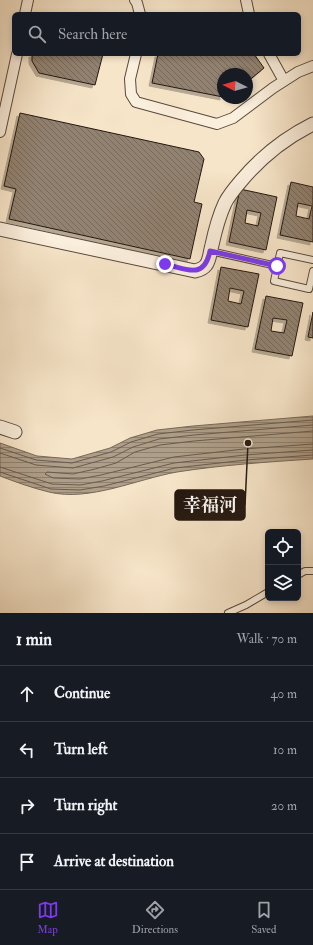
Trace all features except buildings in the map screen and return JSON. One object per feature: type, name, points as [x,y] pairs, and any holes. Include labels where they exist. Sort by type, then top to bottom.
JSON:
[{"type":"street","points":[[25,12],[28,0]]},
{"type":"street","points":[[135,0],[138,3],[140,12]]},
{"type":"street","points":[[246,0],[249,12]]},
{"type":"street","points":[[0,132],[17,56]]},
{"type":"street","points":[[136,56],[130,79],[130,86],[131,94],[136,102],[217,124],[233,118],[284,81],[298,72],[313,66]]},
{"type":"street","points":[[270,56],[284,81]]},
{"type":"street","points":[[0,229],[195,271],[202,269],[206,265],[216,228],[225,203],[235,188],[252,168],[268,153],[294,133],[313,124]]},
{"type":"street","points":[[0,427],[15,432]]},
{"type":"lane","points":[[210,251],[277,266]]},
{"type":"lane","points":[[313,260],[280,253],[274,281],[309,289],[313,271]]},
{"type":"lane","points":[[301,573],[305,571],[313,571]]},
{"type":"lane","points":[[228,613],[265,594]]},
{"type":"water","points":[[313,416],[313,459],[177,472],[97,492],[80,494],[49,492],[0,476],[0,443],[37,456],[72,459],[110,448],[130,438],[157,430]]},
{"type":"place","name":"幸福河","points":[[248,443]]},
{"type":"route","points":[[165,264],[195,271],[202,269],[206,265],[210,251],[277,266]]}]
